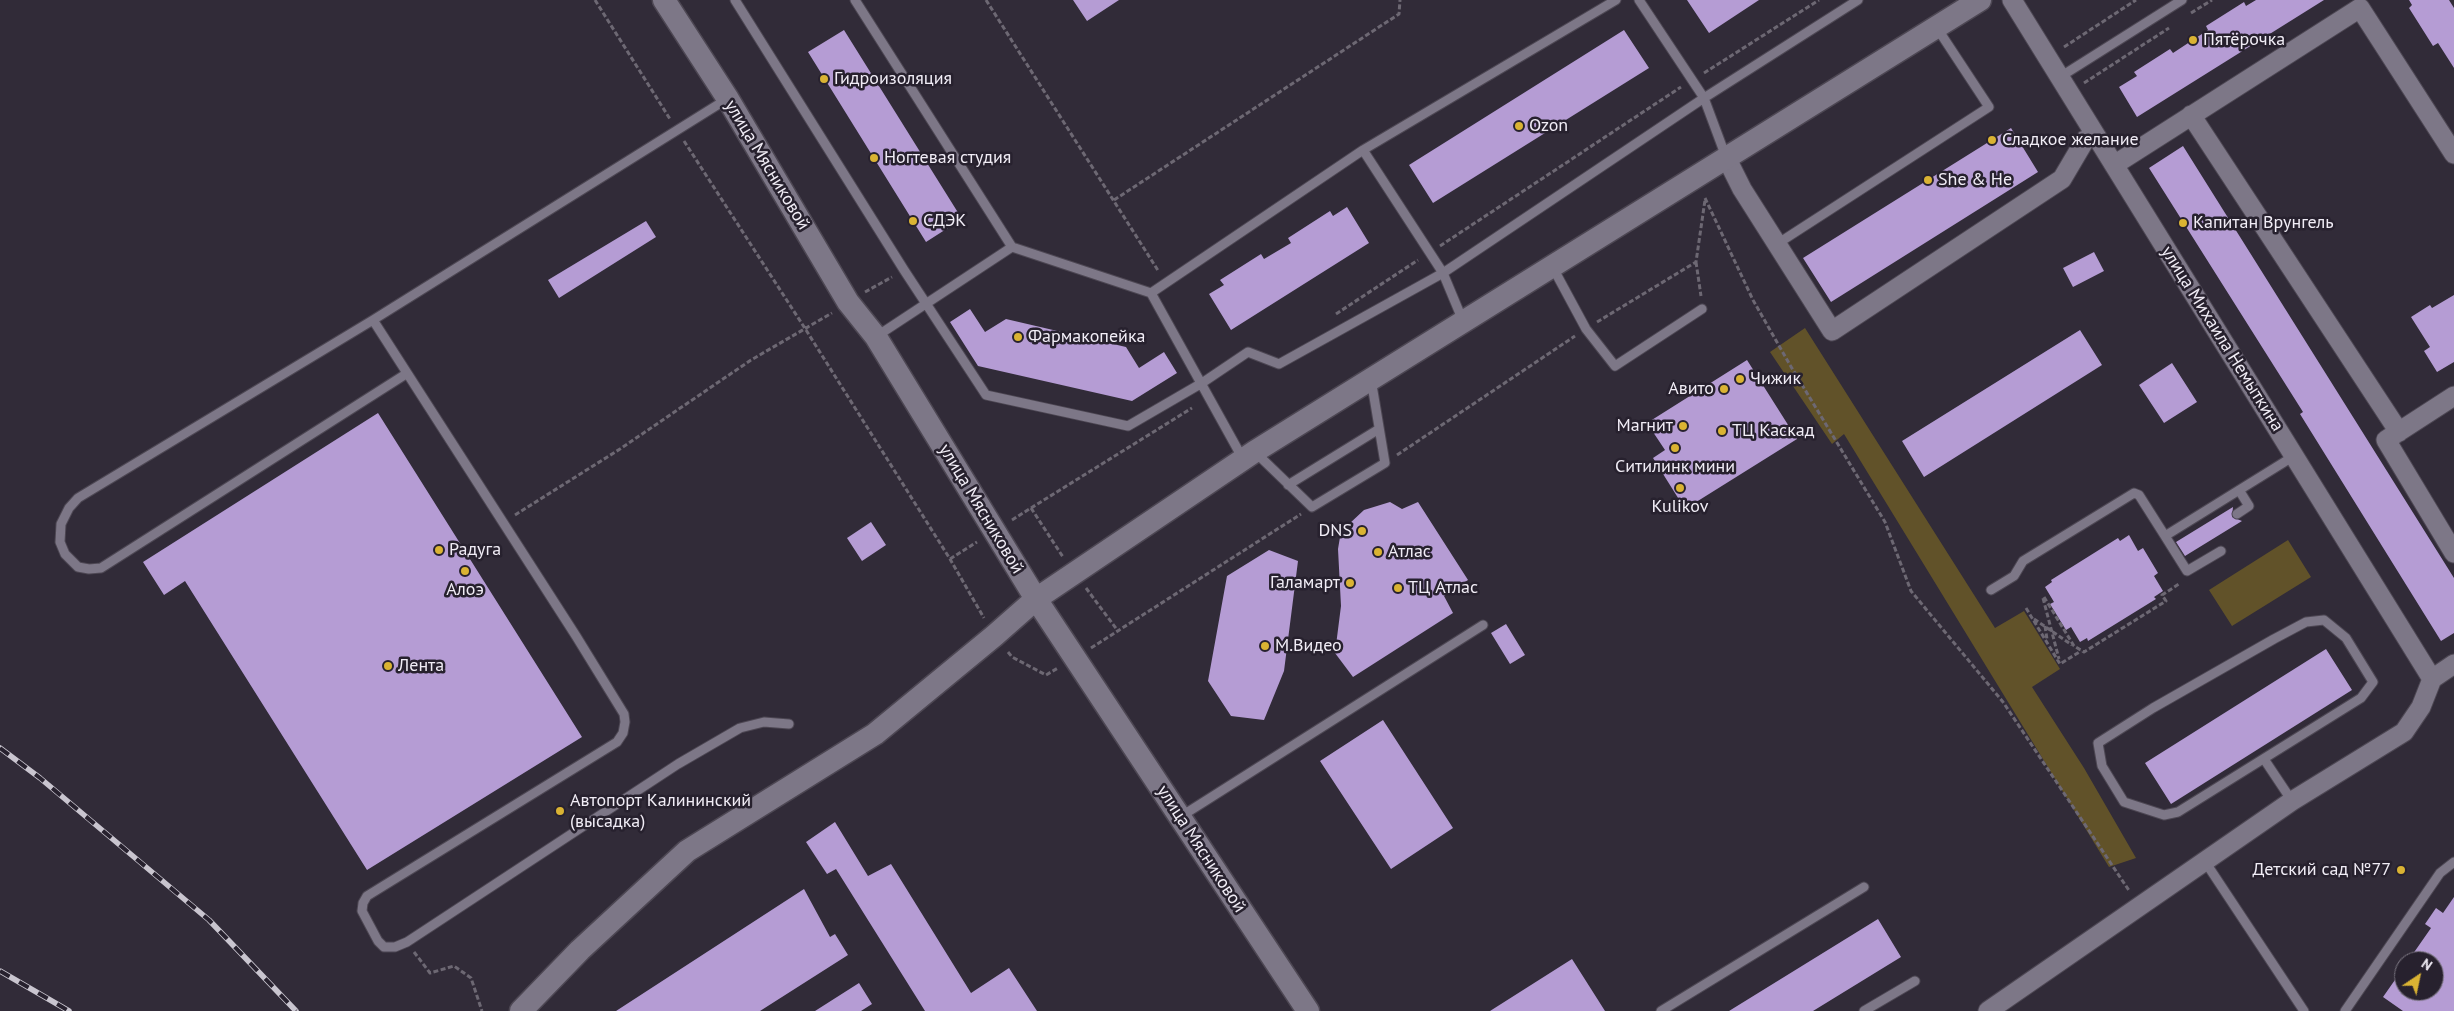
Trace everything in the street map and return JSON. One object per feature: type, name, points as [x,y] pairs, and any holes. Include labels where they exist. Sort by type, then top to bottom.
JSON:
[{"type":"street","name":"улица Мясниковой","points":[[664,0],[728,99],[848,302],[876,337],[1036,599],[1308,1011]]},
{"type":"street","points":[[521,1011],[580,950],[687,851],[874,734],[994,636],[1036,599],[1249,455],[1980,0]]},
{"type":"street","name":"улица Михаила Немыткина","points":[[2012,0],[2432,679]]},
{"type":"street","points":[[2114,165],[2360,8],[2454,154]]},
{"type":"street","points":[[2191,115],[2399,432]]},
{"type":"street","points":[[1726,157],[1736,178],[1832,331],[2062,179],[2084,140]]},
{"type":"street","points":[[2454,396],[2386,440],[2454,553]]},
{"type":"street","points":[[1988,1011],[2140,907],[2204,860],[2292,801],[2404,732],[2421,707],[2432,679],[2454,664]]},
{"type":"lane","points":[[735,0],[925,303],[986,395],[1128,426],[1202,383],[1248,352],[1279,364],[1442,273],[1704,98],[1858,0]]},
{"type":"lane","points":[[855,0],[1012,247],[1151,293],[1202,383],[1249,455],[1288,485],[1312,507],[1385,462],[1371,379]]},
{"type":"lane","points":[[1151,293],[1362,150],[1616,0]]},
{"type":"lane","points":[[1640,0],[1704,98],[1726,157]]},
{"type":"lane","points":[[2060,77],[2182,0]]},
{"type":"lane","points":[[1777,244],[1989,106],[1937,28]]},
{"type":"lane","points":[[406,374],[101,568],[89,570],[78,566],[65,554],[60,542],[61,524],[69,508],[78,498],[373,320],[728,99]]},
{"type":"lane","points":[[1362,150],[1442,273],[1463,321]]},
{"type":"lane","points":[[876,337],[1012,247]]},
{"type":"lane","points":[[1552,265],[1586,329],[1615,366],[1702,309]]},
{"type":"lane","points":[[373,320],[624,714],[623,733],[617,742],[367,896],[363,903],[362,911],[378,940],[390,948],[406,942],[678,764],[740,728],[764,722],[789,724]]},
{"type":"lane","points":[[1288,485],[1379,429]]},
{"type":"lane","points":[[2165,536],[2294,456]]},
{"type":"lane","points":[[2237,514],[2249,506],[2239,490]]},
{"type":"lane","points":[[1991,590],[2014,576],[2023,562],[2134,493],[2139,494],[2187,572],[2221,551]]},
{"type":"lane","points":[[2324,620],[2346,638],[2373,682],[2361,698],[2264,758],[2178,812],[2164,815],[2124,802],[2102,766],[2098,743],[2153,708],[2274,639],[2306,622],[2324,620]]},
{"type":"lane","points":[[1180,818],[1483,625]]},
{"type":"lane","points":[[2264,758],[2292,801]]},
{"type":"lane","points":[[2204,860],[2304,1011]]},
{"type":"lane","points":[[2345,1011],[2440,873],[2454,862]]},
{"type":"lane","points":[[1661,1011],[1864,887]]},
{"type":"lane","points":[[1864,1011],[1914,981]]},
{"type":"path","points":[[986,0],[1166,283]]},
{"type":"path","points":[[1114,200],[1399,14],[1400,0]]},
{"type":"path","points":[[2047,58],[2136,0]]},
{"type":"path","points":[[2100,72],[2136,49]]},
{"type":"path","points":[[1705,198],[1753,300],[1884,522],[1911,590],[2003,702],[2140,907]]},
{"type":"path","points":[[1696,262],[1702,309]]},
{"type":"path","points":[[502,523],[620,449],[797,332]]},
{"type":"path","points":[[950,558],[995,532],[1031,508],[1074,573],[1118,631]]},
{"type":"path","points":[[2060,664],[2166,601],[2162,595],[2179,584]]},
{"type":"path","points":[[2060,664],[2043,598],[2074,646]]},
{"type":"path","points":[[2026,608],[2060,664]]},
{"type":"path","points":[[2031,617],[2081,651]]},
{"type":"path","points":[[2045,626],[2048,644]]},
{"type":"path","points":[[2048,644],[2055,645]]},
{"type":"path","points":[[406,942],[430,972],[454,966],[471,978],[482,1011]]},
{"type":"shaded area","points":[[1805,328],[1995,628],[2024,611],[2060,669],[2032,687],[2084,768],[2136,858],[2109,867],[1844,434],[1832,444],[1770,352]]},
{"type":"shaded area","points":[[2288,540],[2311,577],[2232,626],[2209,590]]},
{"type":"building","points":[[1073,0],[1119,0],[1087,21]]},
{"type":"building","points":[[1687,0],[1759,0],[1709,33]]},
{"type":"building","points":[[2256,0],[2324,0],[2137,117],[2119,87],[2137,76],[2134,72],[2170,49],[2173,53],[2208,30],[2206,26],[2244,2],[2246,6]]},
{"type":"building","points":[[2409,0],[2449,0],[2454,8],[2454,68],[2438,43],[2433,46],[2409,8],[2412,5]]},
{"type":"building","points":[[844,30],[962,219],[926,242],[808,52]]},
{"type":"building","points":[[1624,30],[1649,68],[1433,203],[1409,165]]},
{"type":"building","points":[[2011,128],[2038,172],[1831,302],[1803,258]]},
{"type":"building","points":[[2183,146],[2454,578],[2454,633],[2441,641],[2300,414],[2303,412],[2149,168]]},
{"type":"building","points":[[1347,207],[1369,243],[1231,330],[1209,294],[1224,285],[1220,280],[1261,254],[1264,259],[1291,243],[1288,238],[1330,211],[1333,216]]},
{"type":"building","points":[[646,221],[656,237],[559,298],[548,280]]},
{"type":"building","points":[[2094,252],[2104,271],[2073,287],[2063,268]]},
{"type":"building","points":[[2454,295],[2454,362],[2437,372],[2424,351],[2430,347],[2411,317],[2430,305],[2432,308]]},
{"type":"building","points":[[970,309],[985,332],[1006,319],[1126,347],[1139,368],[1164,352],[1177,373],[1132,401],[978,366],[950,322]]},
{"type":"building","points":[[2080,330],[2102,365],[1924,477],[1902,441]]},
{"type":"building","name":"ТЦ Каскад","points":[[1747,360],[1797,439],[1685,509],[1653,458],[1665,450],[1647,423]]},
{"type":"building","points":[[2172,363],[2197,402],[2164,423],[2139,385]]},
{"type":"building","name":"Лента","points":[[378,413],[582,737],[367,870],[185,581],[164,595],[143,562]]},
{"type":"building","name":"ТЦ Атлас","points":[[1390,502],[1402,509],[1418,502],[1468,580],[1444,596],[1453,613],[1353,677],[1335,653],[1341,606],[1338,549],[1340,537],[1349,524],[1364,510]]},
{"type":"building","points":[[2233,507],[2232,517],[2242,521],[2185,556],[2176,542]]},
{"type":"building","points":[[871,522],[886,545],[862,561],[847,538]]},
{"type":"building","points":[[2129,535],[2138,551],[2143,548],[2158,573],[2154,576],[2163,591],[2154,597],[2156,599],[2088,641],[2087,638],[2080,642],[2071,627],[2066,630],[2050,604],[2054,602],[2045,587],[2052,582],[2051,580],[2118,538],[2120,541]]},
{"type":"building","points":[[1269,550],[1298,561],[1284,671],[1264,720],[1231,716],[1208,681],[1227,576]]},
{"type":"building","points":[[1506,624],[1525,655],[1510,664],[1491,633]]},
{"type":"building","points":[[2326,649],[2352,690],[2171,804],[2145,763]]},
{"type":"building","points":[[1383,720],[1453,828],[1391,869],[1320,761]]},
{"type":"building","points":[[835,822],[868,876],[891,864],[971,993],[1009,968],[1037,1011],[925,1011],[836,869],[827,874],[806,842]]},
{"type":"building","points":[[804,889],[830,937],[835,934],[848,955],[760,1011],[616,1011]]},
{"type":"building","points":[[2454,897],[2454,1011],[2403,1011],[2383,997],[2394,981],[2394,1001],[2444,1001],[2444,951],[2415,951],[2431,928],[2425,924],[2436,908],[2443,913]]},
{"type":"building","points":[[1878,919],[1901,957],[1813,1011],[1729,1011]]},
{"type":"building","points":[[1572,959],[1605,1011],[1490,1011]]},
{"type":"building","points":[[859,983],[872,1004],[861,1011],[815,1011]]},
{"type":"railway","points":[[0,748],[40,778],[209,920],[296,1011]]},
{"type":"railway","points":[[0,971],[69,1011]]},
{"type":"place","name":"Пятёрочка","points":[[2193,40]]},
{"type":"place","name":"Гидроизоляция","points":[[824,79]]},
{"type":"place","name":"Ozon","points":[[1519,126]]},
{"type":"place","name":"Сладкое желание","points":[[1992,140]]},
{"type":"place","name":"Ногтевая студия","points":[[874,158]]},
{"type":"place","name":"She & He","points":[[1928,180]]},
{"type":"place","name":"СДЭК","points":[[913,221]]},
{"type":"place","name":"Капитан Врунгель","points":[[2183,223]]},
{"type":"place","name":"Фармакопейка","points":[[1018,337]]},
{"type":"place","name":"Чижик","points":[[1740,379]]},
{"type":"place","name":"Авито","points":[[1724,389]]},
{"type":"place","name":"Магнит","points":[[1683,426]]},
{"type":"place","name":"ТЦ Каскад","points":[[1722,431]]},
{"type":"place","name":"Ситилинк мини","points":[[1675,448]]},
{"type":"place","name":"Kulikov","points":[[1680,488]]},
{"type":"place","name":"DNS","points":[[1362,531]]},
{"type":"place","name":"Радуга","points":[[439,550]]},
{"type":"place","name":"Атлас","points":[[1378,552]]},
{"type":"place","name":"Алоэ","points":[[465,571]]},
{"type":"place","name":"Галамарт","points":[[1350,583]]},
{"type":"place","name":"ТЦ Атлас","points":[[1398,588]]},
{"type":"place","name":"М.Видео","points":[[1265,646]]},
{"type":"place","name":"Лента","points":[[388,666]]},
{"type":"place","name":"Автопорт Калининский (высадка)","points":[[560,811]]},
{"type":"place","name":"Детский сад №77","points":[[2401,870]]}]
